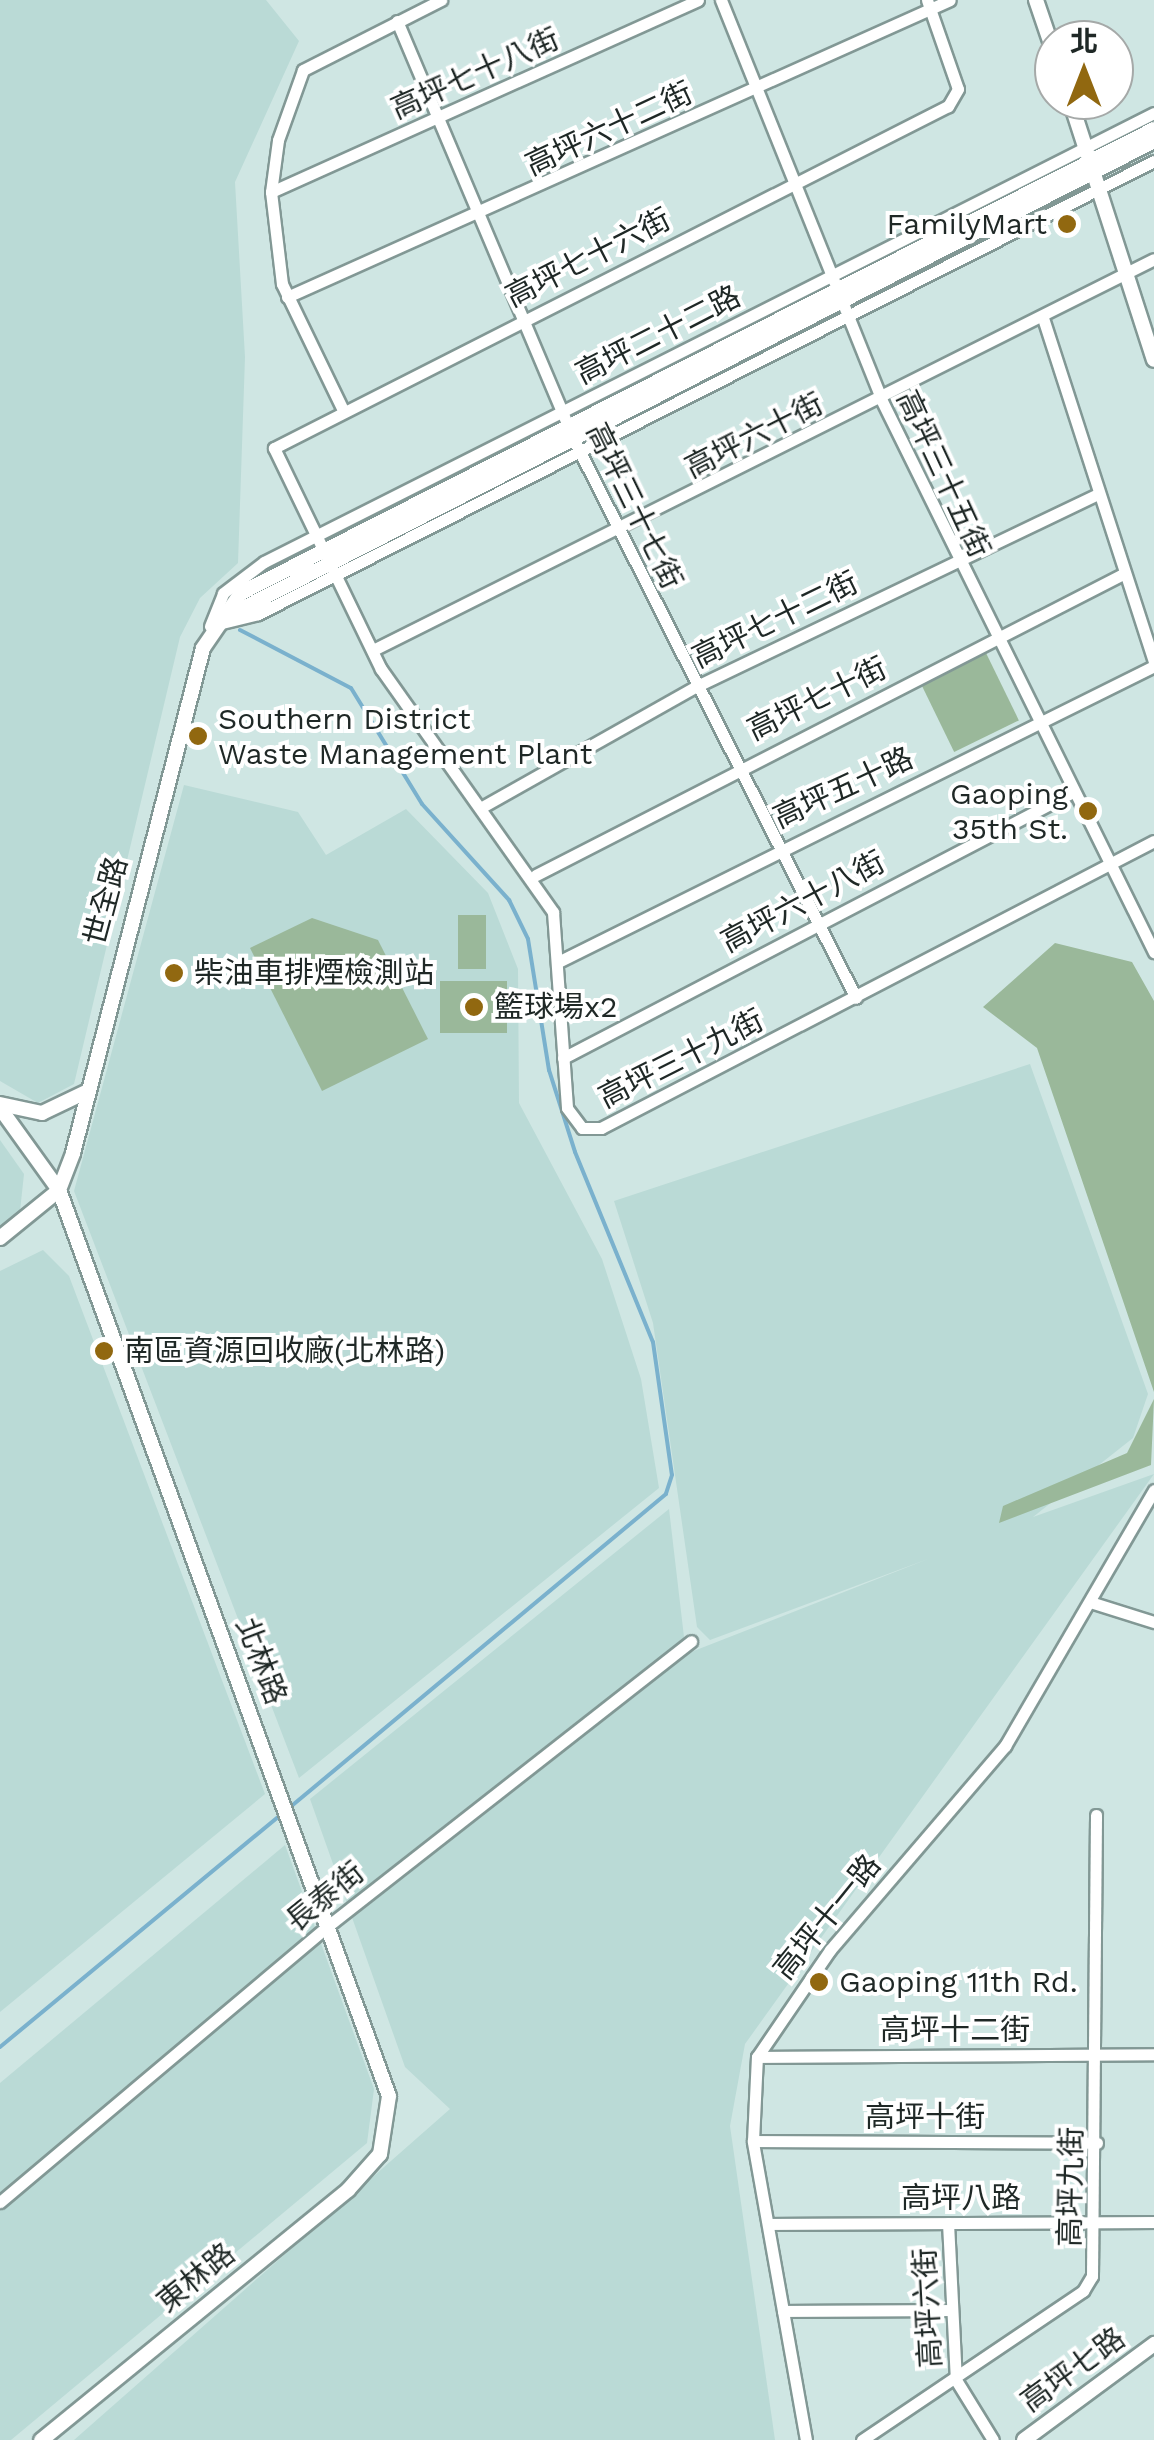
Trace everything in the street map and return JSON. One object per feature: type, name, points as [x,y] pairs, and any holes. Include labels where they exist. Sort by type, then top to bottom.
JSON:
[{"type":"street","points":[[342,408],[287,297],[272,192],[278,140],[303,70],[440,0]]},
{"type":"street","name":"高坪七十八街","points":[[272,192],[698,0]]},
{"type":"street","name":"高坪三十五街","points":[[721,0],[833,291],[954,560],[1069,794],[1154,952]]},
{"type":"street","name":"高坪六十二街","points":[[287,297],[478,217],[754,90],[929,4],[950,0]]},
{"type":"street","name":"高坪七十六街","points":[[328,556],[274,448],[342,408],[948,106],[958,89],[929,4]]},
{"type":"street","name":"高坪三十七街","points":[[396,21],[521,319],[618,534],[734,768],[856,998]]},
{"type":"street","name":"高坪二十二路","points":[[210,626],[328,556],[1090,160],[1154,113]]},
{"type":"street","points":[[1077,120],[1154,360]]},
{"type":"street","name":"高坪二十二路","points":[[210,626],[236,578],[328,556],[833,291],[1154,129]]},
{"type":"street","name":"高坪二十二路","points":[[1090,160],[1154,141]]},
{"type":"street","name":"高坪二十二路","points":[[570,432],[845,318],[1154,161]]},
{"type":"street","name":"高坪六十街","points":[[372,650],[618,534],[1154,259]]},
{"type":"street","points":[[1042,318],[1154,664]]},
{"type":"street","name":"高坪七十二街","points":[[482,808],[695,687],[1098,494]]},
{"type":"street","name":"高坪三十九街","points":[[328,556],[372,650],[482,808],[536,875],[554,912],[566,1108],[582,1128],[601,1128],[1154,840]]},
{"type":"street","name":"高坪七十街","points":[[536,875],[734,768],[1123,574]]},
{"type":"street","name":"世全路","points":[[58,1190],[88,1091],[210,626]]},
{"type":"street","name":"高坪五十路","points":[[558,962],[776,847],[1154,664]]},
{"type":"street","name":"高坪六十八街","points":[[563,1058],[818,920],[1069,794]]},
{"type":"street","points":[[0,1106],[42,1113],[88,1091]]},
{"type":"street","name":"北林路","points":[[0,1106],[58,1190],[332,1922],[386,2072],[380,2154]]},
{"type":"street","points":[[0,1238],[58,1190]]},
{"type":"street","name":"高坪十一路","points":[[757,2057],[830,1950],[1006,1746],[1093,1603],[1154,1490]]},
{"type":"street","points":[[1093,1603],[1152,1619]]},
{"type":"street","name":"長泰街","points":[[0,2202],[332,1922],[691,1641]]},
{"type":"street","name":"高坪九街","points":[[862,2440],[1083,2291],[1097,2222],[1096,1815]]},
{"type":"street","name":"高坪十二街","points":[[757,2057],[1154,2054]]},
{"type":"street","points":[[757,2057],[753,2141],[806,2440]]},
{"type":"street","name":"高坪十街","points":[[753,2141],[1097,2142]]},
{"type":"street","name":"東林路","points":[[41,2440],[348,2190],[380,2154]]},
{"type":"street","name":"高坪八路","points":[[768,2224],[1154,2222]]},
{"type":"street","name":"高坪六街","points":[[948,2223],[956,2380],[994,2440]]},
{"type":"street","points":[[784,2311],[952,2310]]},
{"type":"street","name":"高坪七路","points":[[1024,2440],[1154,2344]]},
{"type":"shaded area","points":[[0,0],[266,0],[299,41],[235,182],[245,357],[238,563],[200,598],[180,637],[74,1084],[38,1103],[0,1081]]},
{"type":"shaded area","points":[[184,785],[298,812],[326,855],[406,809],[488,893],[518,969],[519,1103],[602,1259],[641,1379],[659,1488],[299,1778],[74,1191]]},
{"type":"shaded area","points":[[1030,1064],[1148,1394],[1133,1438],[1033,1517],[1154,1474],[745,2044],[730,2126],[775,2440],[74,2440],[450,2109],[405,2067],[310,1799],[669,1509],[686,1654],[928,1559],[710,1640],[697,1627],[653,1323],[614,1201]]},
{"type":"shaded area","points":[[0,1140],[24,1174],[20,1211],[0,1226]]},
{"type":"shaded area","points":[[43,1250],[69,1276],[265,1794],[0,2012],[0,1271]]},
{"type":"shaded area","points":[[285,1845],[374,2089],[367,2143],[11,2440],[0,2440],[0,2083]]},
{"type":"green space","points":[[986,653],[1019,720],[954,752],[921,685]]},
{"type":"green space","points":[[458,915],[486,915],[486,969],[458,969]]},
{"type":"green space","points":[[312,918],[378,940],[428,1039],[322,1091],[250,948]]},
{"type":"green space","points":[[1055,943],[1132,962],[1154,1001],[1154,1392],[1037,1048],[983,1007]]},
{"type":"green space","name":"籃球場x2","points":[[440,981],[507,981],[507,1033],[440,1033]]},
{"type":"green space","points":[[1154,1399],[1151,1465],[999,1523],[1003,1506],[1127,1453]]},
{"type":"waterway","points":[[240,630],[351,688],[422,804],[509,900],[528,939],[549,1070],[575,1152],[653,1342],[672,1475],[666,1494],[289,1808]]},
{"type":"waterway","points":[[0,2047],[282,1814]]},
{"type":"place","name":"FamilyMart","points":[[1067,224]]},
{"type":"place","name":"Southern District Waste Management Plant","points":[[198,736]]},
{"type":"place","name":"Gaoping 35th St.","points":[[1088,811]]},
{"type":"place","name":"柴油車排煙檢測站","points":[[174,973]]},
{"type":"place","name":"籃球場x2","points":[[474,1007]]},
{"type":"place","name":"南區資源回收廠(北林路)","points":[[104,1351]]},
{"type":"place","name":"Gaoping 11th Rd.","points":[[819,1982]]}]
